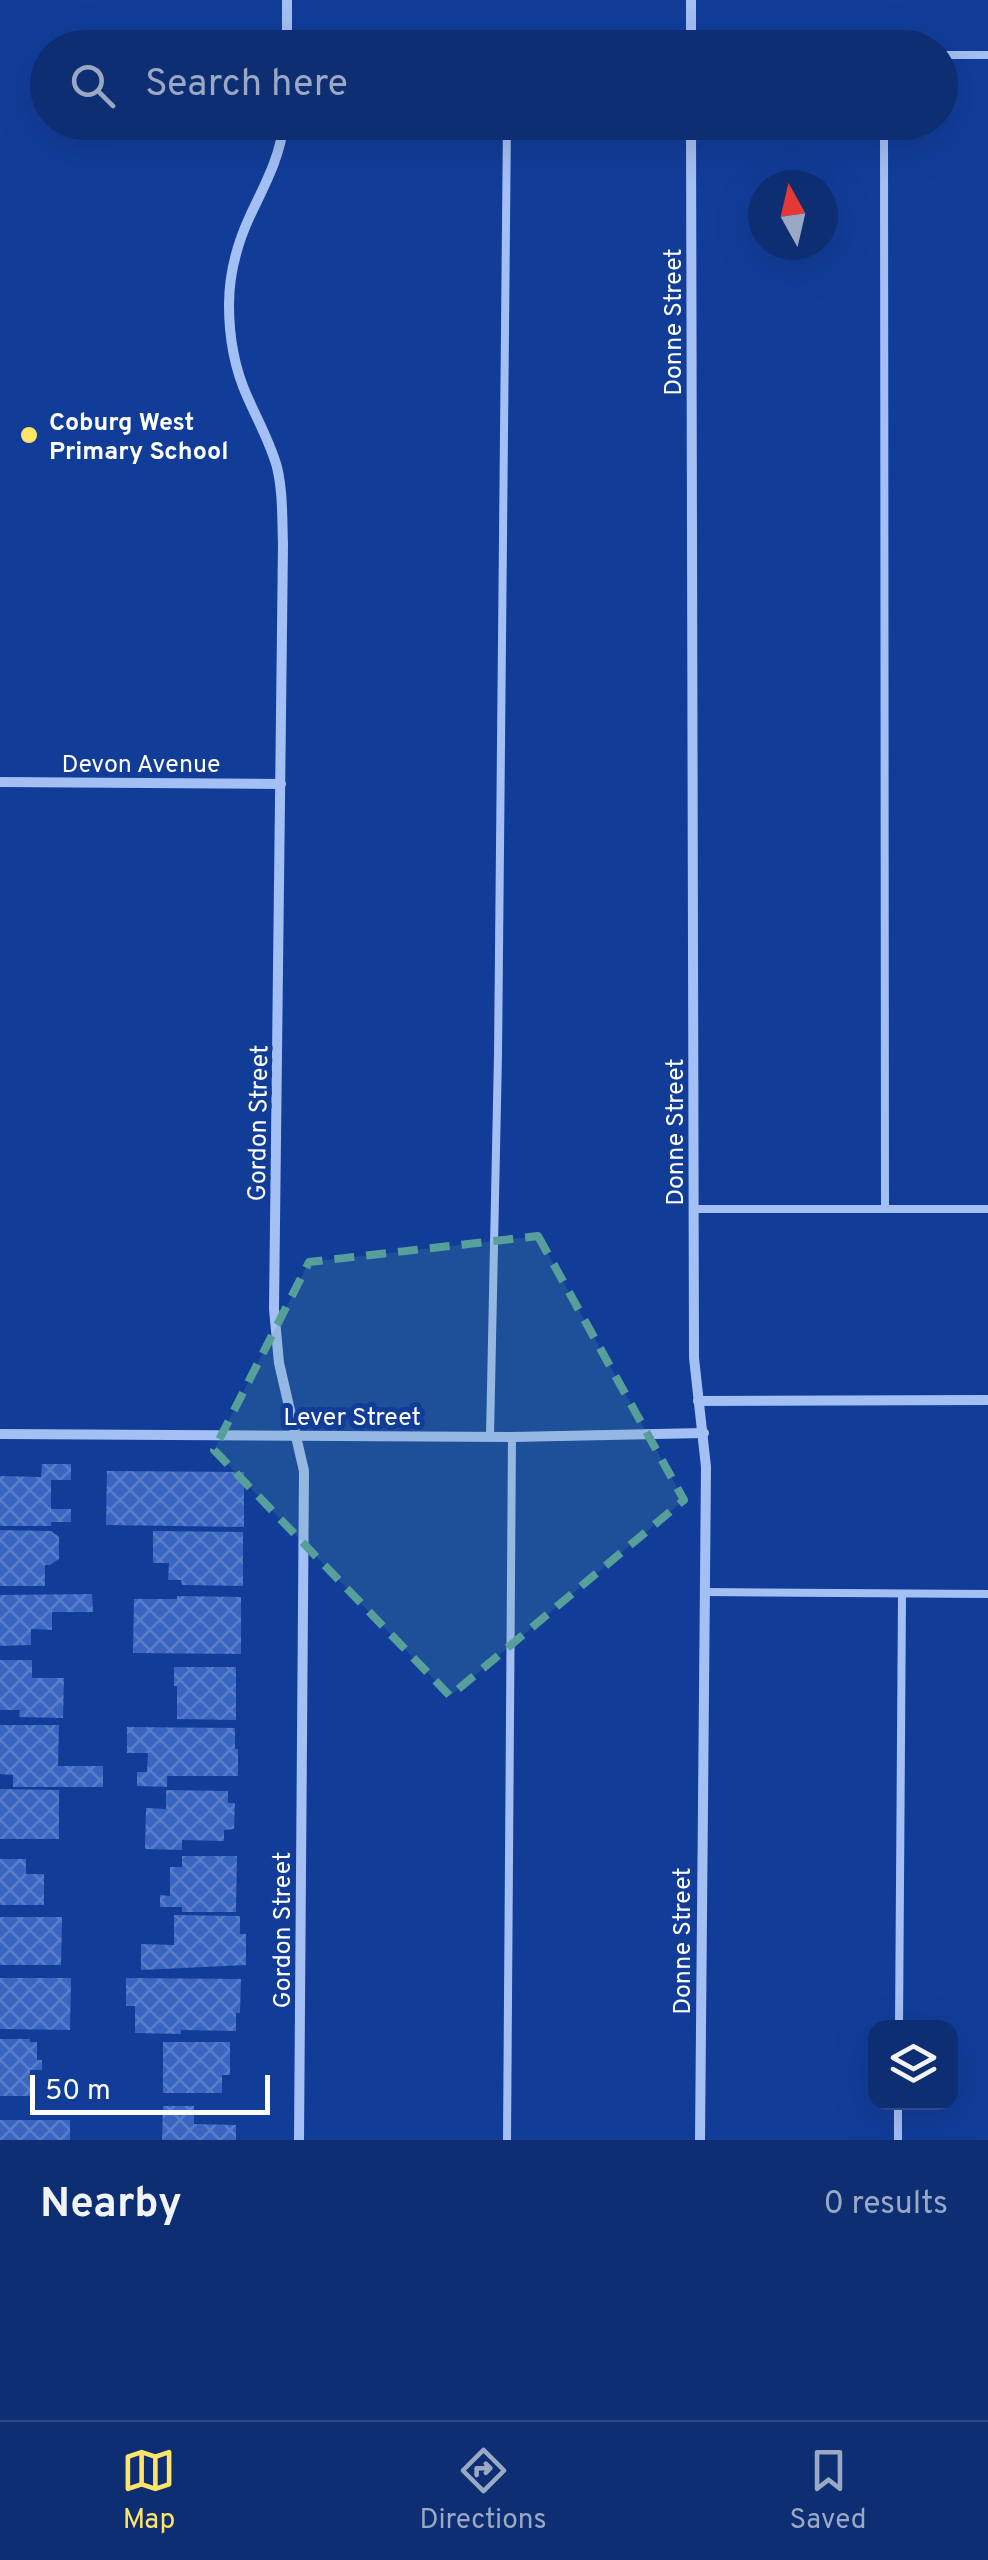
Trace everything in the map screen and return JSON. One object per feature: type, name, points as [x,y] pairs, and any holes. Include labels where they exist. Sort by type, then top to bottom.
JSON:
[{"type":"street","points":[[287,0],[287,30]]},
{"type":"street","points":[[691,0],[691,30]]},
{"type":"street","name":"Gordon Street","points":[[281,140],[277,161],[238,247],[229,302],[233,354],[276,466],[284,544],[274,1309],[279,1362],[304,1471],[299,2140]]},
{"type":"street","name":"Donne Street","points":[[692,140],[694,1358],[706,1466],[700,2140]]},
{"type":"street","name":"Devon Avenue","points":[[0,782],[281,784]]},
{"type":"street","points":[[698,1401],[988,1400]]},
{"type":"street","name":"Lever Street","points":[[0,1434],[296,1437],[704,1433]]},
{"type":"lane","points":[[958,55],[988,55]]},
{"type":"lane","points":[[490,1436],[498,1075],[507,140]]},
{"type":"lane","points":[[884,140],[885,1210]]},
{"type":"lane","points":[[694,1209],[988,1210]]},
{"type":"lane","points":[[507,2140],[512,1436]]},
{"type":"lane","points":[[704,1592],[988,1594]]},
{"type":"lane","points":[[898,2020],[902,1595]]},
{"type":"lane","points":[[898,2110],[898,2140]]},
{"type":"highlighted area","points":[[538,1236],[684,1500],[450,1696],[214,1450],[309,1262]]},
{"type":"building","points":[[42,1464],[71,1464],[71,1480],[51,1480],[51,1509],[71,1509],[71,1522],[0,1526],[0,1476],[41,1477]]},
{"type":"building","points":[[107,1471],[244,1472],[244,1527],[106,1525]]},
{"type":"building","points":[[0,1530],[51,1531],[59,1537],[59,1559],[45,1565],[45,1586],[0,1586]]},
{"type":"building","points":[[153,1531],[243,1532],[243,1586],[182,1585],[181,1580],[168,1580],[169,1563],[153,1563]]},
{"type":"building","points":[[92,1594],[93,1612],[52,1612],[52,1630],[31,1629],[31,1645],[0,1646],[0,1595]]},
{"type":"building","points":[[241,1597],[241,1654],[133,1653],[134,1599]]},
{"type":"building","points":[[0,1660],[32,1660],[32,1678],[64,1678],[63,1718],[19,1717],[20,1710],[0,1710]]},
{"type":"building","points":[[174,1667],[236,1667],[236,1720],[177,1719]]},
{"type":"building","points":[[0,1725],[59,1725],[58,1766],[103,1766],[103,1787],[13,1787],[13,1775],[0,1774]]},
{"type":"building","points":[[127,1727],[235,1728],[238,1776],[167,1776],[167,1787],[137,1786],[137,1772],[147,1772],[148,1753],[127,1753]]},
{"type":"building","points":[[0,1789],[59,1790],[59,1839],[0,1839]]},
{"type":"building","points":[[166,1790],[228,1791],[228,1803],[235,1803],[234,1829],[224,1830],[224,1841],[182,1840],[182,1850],[145,1849],[146,1808],[166,1809]]},
{"type":"building","points":[[182,1856],[237,1856],[236,1912],[182,1912],[182,1907],[160,1907],[160,1895],[170,1896],[170,1867],[182,1867]]},
{"type":"building","points":[[0,1859],[26,1859],[26,1874],[44,1874],[44,1905],[0,1905]]},
{"type":"building","points":[[174,1915],[240,1916],[240,1934],[246,1934],[246,1965],[141,1970],[141,1944],[174,1945]]},
{"type":"building","points":[[0,1917],[62,1917],[61,1965],[0,1965]]},
{"type":"building","points":[[0,1978],[71,1978],[70,2030],[0,2029]]},
{"type":"building","points":[[126,1978],[241,1979],[236,2031],[135,2033],[135,2006],[126,2006]]},
{"type":"building","points":[[0,2039],[37,2042],[37,2060],[42,2060],[42,2070],[30,2070],[30,2096],[0,2096]]},
{"type":"building","points":[[163,2042],[230,2042],[230,2075],[222,2075],[222,2093],[163,2093]]},
{"type":"building","points":[[163,2106],[194,2106],[194,2124],[236,2125],[236,2140],[162,2140]]},
{"type":"building","points":[[0,2120],[70,2120],[70,2140],[0,2140]]},
{"type":"place","name":"Coburg West Primary School","points":[[29,435]]}]
